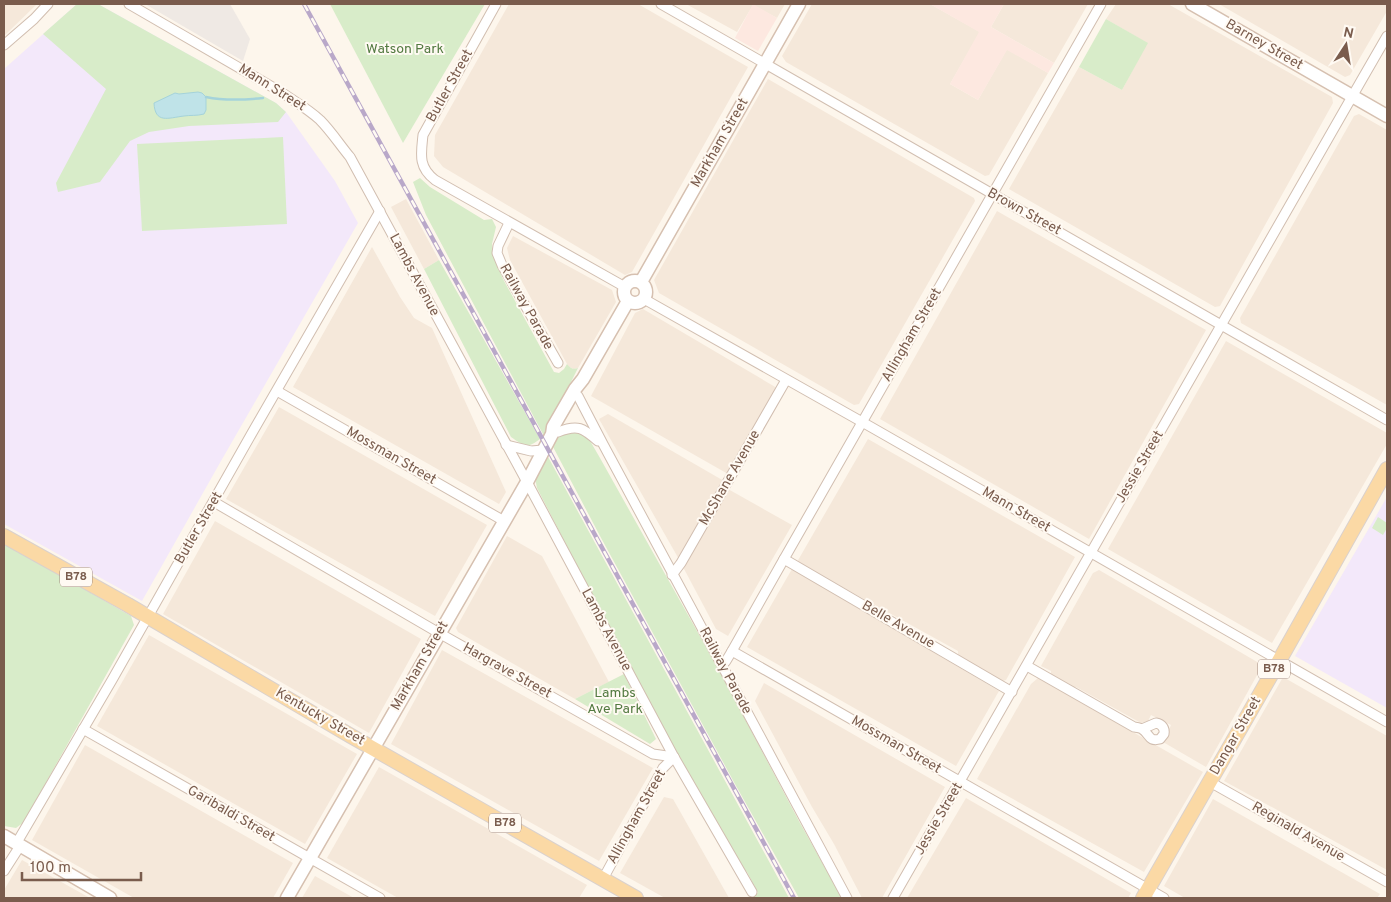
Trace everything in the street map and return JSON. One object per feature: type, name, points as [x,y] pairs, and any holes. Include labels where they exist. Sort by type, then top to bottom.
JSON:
[{"type":"main road","name":"Dangar Street","points":[[1145,894],[1387,469]]},
{"type":"main road","name":"Kentucky Street","points":[[4,536],[636,898]]},
{"type":"street","points":[[4,45],[48,4]]},
{"type":"street","name":"Mann Street","points":[[129,4],[281,92],[320,120],[350,157],[380,211]]},
{"type":"street","name":"Butler Street","points":[[496,4],[423,135],[421,156],[426,173],[435,180],[509,222]]},
{"type":"street","name":"Brown Street","points":[[661,4],[1387,420]]},
{"type":"street","name":"Markham Street","points":[[641,282],[799,4]]},
{"type":"street","name":"Allingham Street","points":[[722,666],[1101,4]]},
{"type":"street","name":"Barney Street","points":[[1192,4],[1387,116]]},
{"type":"street","name":"Jessie Street","points":[[893,898],[1387,36]]},
{"type":"street","name":"Butler Street","points":[[4,871],[83,729],[380,211]]},
{"type":"street","name":"Lambs Avenue","points":[[380,211],[674,757],[752,892]]},
{"type":"street","points":[[509,222],[625,287]]},
{"type":"street","name":"Railway Parade","points":[[509,222],[498,246],[497,253],[558,364]]},
{"type":"street","points":[[630,282],[641,282],[646,288],[644,299],[636,303],[628,301],[624,294],[625,287],[630,282]]},
{"type":"street","name":"Mann Street","points":[[644,299],[1387,722]]},
{"type":"street","name":"Markham Street","points":[[555,433],[553,427],[628,301]]},
{"type":"street","name":"Markham Street","points":[[287,898],[527,482],[543,450],[578,396],[583,379]]},
{"type":"street","name":"McShane Avenue","points":[[672,575],[681,564],[786,380]]},
{"type":"street","name":"Mossman Street","points":[[277,391],[504,521]]},
{"type":"street","name":"Railway Parade","points":[[578,396],[672,575],[847,898]]},
{"type":"street","name":"Railway Parade","points":[[555,433],[569,427],[581,428],[602,444]]},
{"type":"street","points":[[506,445],[531,451],[543,450]]},
{"type":"street","name":"Hargrave Street","points":[[214,502],[439,633],[653,754],[674,757]]},
{"type":"street","name":"Belle Avenue","points":[[784,559],[1012,692]]},
{"type":"street","name":"Mossman Street","points":[[732,651],[960,782],[1145,894],[1164,898]]},
{"type":"street","points":[[1027,666],[1134,727],[1142,729]]},
{"type":"street","name":"Garibaldi Street","points":[[83,729],[380,898]]},
{"type":"street","name":"Allingham Street","points":[[603,879],[663,768],[674,757]]},
{"type":"street","name":"Reginald Avenue","points":[[1210,782],[1387,882]]},
{"type":"street","points":[[4,836],[110,898]]},
{"type":"shaded area","points":[[4,4],[37,4],[4,36]]},
{"type":"shaded area","points":[[77,4],[98,4],[276,103],[286,112],[335,181],[358,223],[142,601],[4,524],[4,69]]},
{"type":"shaded area","points":[[145,4],[230,4],[250,39],[243,61]]},
{"type":"shaded area","points":[[509,4],[638,4],[748,67],[632,272],[625,275],[443,167],[434,156],[435,135]]},
{"type":"shaded area","points":[[686,4],[785,4],[777,18],[753,5],[737,32]]},
{"type":"shaded area","points":[[753,4],[777,18],[758,51],[735,38]]},
{"type":"shaded area","points":[[812,4],[930,4],[980,32],[950,84],[978,100],[1007,49],[1048,73],[989,175],[985,176],[786,62],[782,56]]},
{"type":"shaded area","points":[[930,4],[1004,4],[991,27],[1054,63],[1048,73],[1007,50],[978,100],[950,84],[979,32]]},
{"type":"shaded area","points":[[1004,4],[1088,4],[1054,63],[991,27]]},
{"type":"shaded area","points":[[1116,4],[1168,4],[1332,97],[1333,103],[1220,306],[1215,307],[1009,189],[1079,67],[1122,90],[1147,43],[1106,19]]},
{"type":"shaded area","points":[[1219,4],[1387,4],[1387,11],[1350,75],[1345,77]]},
{"type":"shaded area","points":[[768,79],[974,198],[975,201],[859,404],[854,405],[659,293],[654,280]]},
{"type":"shaded area","points":[[1359,114],[1387,130],[1387,405],[1241,323],[1240,318],[1354,116]]},
{"type":"shaded area","points":[[406,199],[439,260],[424,269],[391,207]]},
{"type":"shaded area","points":[[997,211],[1206,330],[1089,539],[880,419]]},
{"type":"shaded area","points":[[513,236],[612,290],[616,302],[578,368],[574,369],[567,364],[510,260],[507,248]]},
{"type":"shaded area","points":[[372,247],[414,318],[432,328],[506,492],[499,504],[293,387]]},
{"type":"shaded area","points":[[643,309],[777,388],[728,474],[591,396],[635,313]]},
{"type":"shaded area","points":[[1226,341],[1387,433],[1387,444],[1272,643],[1108,549]]},
{"type":"shaded area","points":[[279,407],[487,525],[435,616],[226,499]]},
{"type":"shaded area","points":[[608,414],[724,481],[680,561],[599,419]]},
{"type":"shaded area","points":[[868,439],[1075,557],[1006,680],[1003,681],[958,656],[958,651],[797,562]]},
{"type":"shaded area","points":[[728,489],[792,525],[728,636],[716,629],[683,567]]},
{"type":"shaded area","points":[[1387,497],[1387,708],[1295,656]]},
{"type":"shaded area","points":[[215,521],[421,639],[369,733],[163,614]]},
{"type":"shaded area","points":[[507,536],[542,556],[609,682],[575,699],[458,632],[456,628]]},
{"type":"shaded area","points":[[792,569],[999,691],[956,766],[747,647]]},
{"type":"shaded area","points":[[1099,570],[1259,663],[1261,668],[1206,767],[1163,742],[1171,725],[1151,715],[1148,721],[1141,723],[1076,687],[1073,689],[1051,675],[1051,671],[1041,666],[1093,573]]},
{"type":"shaded area","points":[[149,635],[357,754],[305,844],[97,726]]},
{"type":"shaded area","points":[[442,650],[653,768],[599,861],[391,744]]},
{"type":"shaded area","points":[[1283,677],[1387,736],[1387,870],[1224,781]]},
{"type":"shaded area","points":[[1038,678],[1203,772],[1144,872],[977,779],[1031,684]]},
{"type":"shaded area","points":[[764,683],[945,787],[882,898],[862,898],[812,807],[755,701]]},
{"type":"shaded area","points":[[85,745],[293,863],[273,898],[134,898],[32,840]]},
{"type":"shaded area","points":[[379,767],[587,885],[579,898],[398,898],[327,858]]},
{"type":"shaded area","points":[[664,797],[673,799],[729,898],[665,898],[620,873]]},
{"type":"shaded area","points":[[966,798],[1131,893],[1128,898],[907,898]]},
{"type":"shaded area","points":[[1213,799],[1380,894],[1377,898],[1185,898],[1164,886]]},
{"type":"shaded area","points":[[22,860],[90,898],[4,898],[4,890]]},
{"type":"shaded area","points":[[315,876],[354,898],[302,898]]},
{"type":"green space","points":[[77,4],[98,4],[276,103],[286,112],[278,122],[189,126],[149,132],[130,141],[100,182],[58,192],[56,183],[106,89],[43,34]]},
{"type":"green space","name":"Watson Park","points":[[330,4],[485,4],[403,143]]},
{"type":"green space","points":[[1106,19],[1148,43],[1122,90],[1079,67]]},
{"type":"green space","points":[[283,137],[287,224],[142,231],[137,144]]},
{"type":"green space","points":[[420,178],[430,187],[484,220],[492,219],[496,227],[492,244],[493,255],[503,279],[554,372],[559,373],[567,364],[569,367],[578,368],[544,436],[426,215],[413,182]]},
{"type":"green space","points":[[439,260],[540,439],[532,444],[522,444],[511,437],[424,269]]},
{"type":"green space","points":[[567,431],[581,432],[589,439],[720,672],[842,898],[799,898],[735,784],[552,445],[559,436]]},
{"type":"green space","points":[[547,455],[789,898],[746,898],[758,893],[747,872],[739,866],[720,833],[537,488],[535,478]]},
{"type":"green space","points":[[1378,517],[1387,523],[1387,528],[1383,535],[1372,528]]},
{"type":"green space","points":[[4,543],[131,616],[134,625],[24,822],[16,828],[4,826]]},
{"type":"green space","name":"Lambs Ave Park","points":[[624,674],[656,739],[650,744],[575,699]]},
{"type":"water","points":[[198,92],[206,97],[206,110],[204,114],[163,118],[155,110],[154,103],[175,93]]},
{"type":"waterway","points":[[206,97],[234,100],[263,98]]},
{"type":"railway","points":[[304,4],[794,898]]}]
